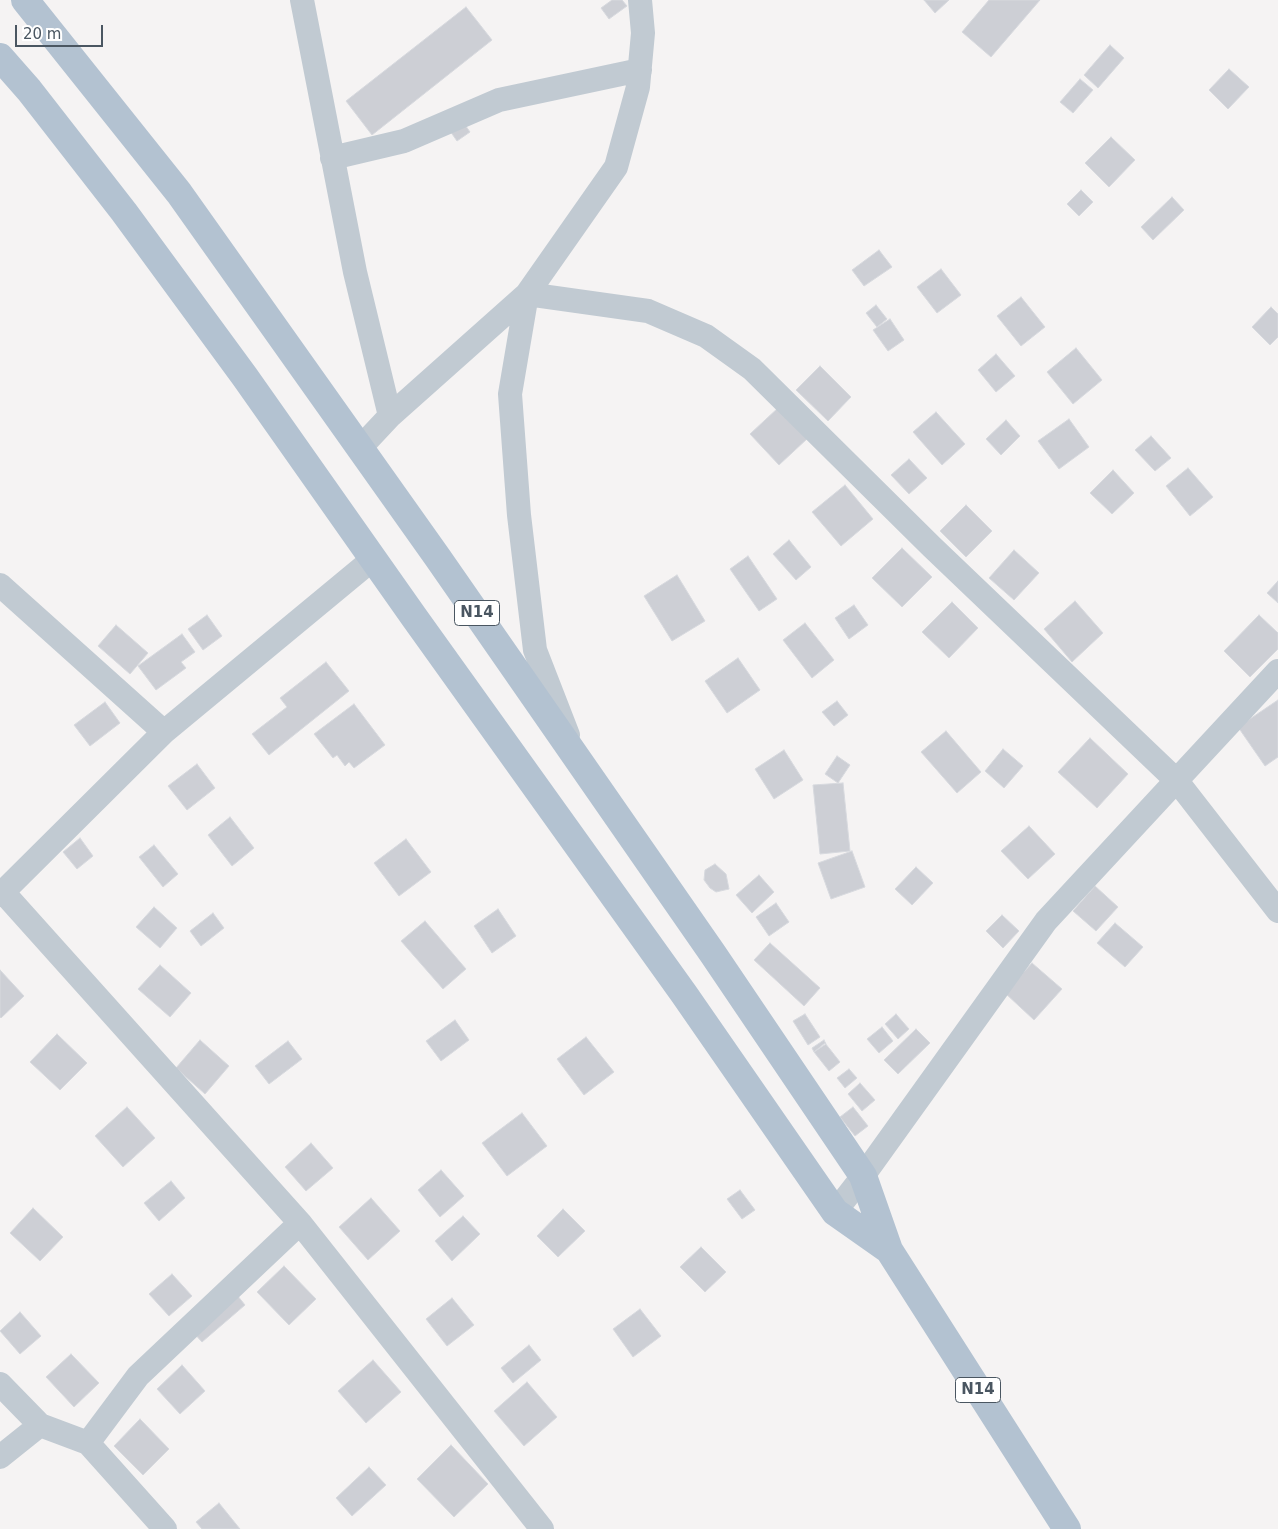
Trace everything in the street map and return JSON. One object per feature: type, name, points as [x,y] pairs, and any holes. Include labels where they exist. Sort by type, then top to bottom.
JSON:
[{"type":"main road","name":"N14","points":[[25,0],[179,193],[360,448],[713,954],[863,1176],[889,1250],[1067,1529]]},
{"type":"main road","name":"N14","points":[[0,57],[124,212],[245,377],[684,994],[835,1212],[889,1250]]},
{"type":"street","points":[[302,0],[355,272],[390,416]]},
{"type":"street","points":[[360,448],[390,416],[527,294],[616,167],[638,87],[644,33],[640,0]]},
{"type":"street","points":[[332,158],[404,141],[499,100],[640,70]]},
{"type":"street","points":[[527,294],[510,394],[519,515],[535,650],[578,759]]},
{"type":"street","points":[[527,294],[648,311],[706,336],[752,368],[932,547],[1177,781],[1278,911]]},
{"type":"street","points":[[373,559],[164,732],[2,893],[300,1223],[542,1529]]},
{"type":"street","points":[[0,585],[164,732]]},
{"type":"street","points":[[835,1212],[1046,922],[1278,672]]},
{"type":"street","points":[[88,1443],[138,1376],[300,1223]]},
{"type":"street","points":[[0,1384],[40,1425],[88,1443],[165,1529]]},
{"type":"street","points":[[0,1458],[40,1425]]},
{"type":"building","points":[[612,0],[622,0],[627,6],[609,19],[601,8]]},
{"type":"building","points":[[924,0],[949,0],[935,13]]},
{"type":"building","points":[[989,0],[1040,0],[991,57],[962,32]]},
{"type":"building","points":[[466,7],[492,40],[372,135],[346,101]]},
{"type":"building","points":[[1110,45],[1124,58],[1098,88],[1084,75]]},
{"type":"building","points":[[1229,69],[1249,87],[1228,109],[1209,90]]},
{"type":"building","points":[[1080,79],[1093,90],[1073,113],[1060,102]]},
{"type":"building","points":[[463,122],[470,132],[457,141],[450,131]]},
{"type":"building","points":[[1111,137],[1135,160],[1109,187],[1085,163]]},
{"type":"building","points":[[1081,190],[1093,202],[1079,216],[1067,204]]},
{"type":"building","points":[[1172,197],[1184,210],[1153,240],[1141,227]]},
{"type":"building","points":[[879,250],[892,267],[864,286],[852,270]]},
{"type":"building","points":[[941,269],[961,295],[937,313],[917,287]]},
{"type":"building","points":[[1021,297],[1045,327],[1021,346],[997,316]]},
{"type":"building","points":[[876,305],[887,319],[877,327],[866,313]]},
{"type":"building","points":[[1271,307],[1278,314],[1278,337],[1270,345],[1252,327]]},
{"type":"building","points":[[890,319],[904,340],[888,351],[873,330]]},
{"type":"building","points":[[1076,348],[1102,380],[1073,404],[1047,372]]},
{"type":"building","points":[[996,354],[1015,376],[996,392],[978,370]]},
{"type":"building","points":[[820,366],[851,397],[828,421],[796,390]]},
{"type":"building","points":[[779,407],[808,438],[779,465],[750,434]]},
{"type":"building","points":[[936,412],[965,444],[942,465],[913,432]]},
{"type":"building","points":[[1069,419],[1089,447],[1059,469],[1038,441]]},
{"type":"building","points":[[1006,420],[1020,436],[1001,455],[986,439]]},
{"type":"building","points":[[1151,436],[1171,458],[1155,471],[1135,450]]},
{"type":"building","points":[[909,459],[927,478],[909,494],[891,475]]},
{"type":"building","points":[[1188,468],[1213,497],[1190,516],[1166,486]]},
{"type":"building","points":[[1113,470],[1134,493],[1112,514],[1090,493]]},
{"type":"building","points":[[845,485],[873,519],[841,546],[812,512]]},
{"type":"building","points":[[966,505],[992,531],[966,557],[940,531]]},
{"type":"building","points":[[789,540],[811,567],[796,580],[773,554]]},
{"type":"building","points":[[902,548],[932,577],[902,607],[872,578]]},
{"type":"building","points":[[1014,550],[1039,573],[1014,600],[989,578]]},
{"type":"building","points":[[748,556],[777,599],[759,611],[730,569]]},
{"type":"building","points":[[677,575],[705,621],[672,641],[644,596]]},
{"type":"building","points":[[1278,581],[1278,603],[1267,593]]},
{"type":"building","points":[[1075,601],[1103,633],[1072,662],[1044,629]]},
{"type":"building","points":[[952,602],[978,628],[949,658],[922,632]]},
{"type":"building","points":[[854,605],[868,625],[849,639],[835,618]]},
{"type":"building","points":[[207,615],[222,636],[203,650],[188,629]]},
{"type":"building","points":[[1259,615],[1278,633],[1278,649],[1250,677],[1224,651]]},
{"type":"building","points":[[805,623],[834,660],[812,678],[783,640]]},
{"type":"building","points":[[116,625],[148,653],[130,674],[98,646]]},
{"type":"building","points":[[182,634],[195,652],[181,662],[186,668],[156,690],[138,666]]},
{"type":"building","points":[[738,658],[760,690],[727,713],[705,681]]},
{"type":"building","points":[[326,662],[349,691],[269,755],[252,734],[287,707],[280,698]]},
{"type":"building","points":[[1278,700],[1278,757],[1265,766],[1238,727]]},
{"type":"building","points":[[837,701],[848,715],[834,726],[822,712]]},
{"type":"building","points":[[105,702],[120,723],[90,746],[74,725]]},
{"type":"building","points":[[354,704],[385,745],[354,768],[349,762],[345,766],[337,755],[333,758],[314,734]]},
{"type":"building","points":[[946,731],[981,772],[957,793],[921,752]]},
{"type":"building","points":[[1090,738],[1128,774],[1097,808],[1058,772]]},
{"type":"building","points":[[1003,749],[1023,766],[1004,788],[985,771]]},
{"type":"building","points":[[784,750],[803,780],[774,799],[755,769]]},
{"type":"building","points":[[837,756],[850,765],[838,783],[825,774]]},
{"type":"building","points":[[197,764],[215,788],[187,810],[168,786]]},
{"type":"building","points":[[843,783],[850,851],[820,854],[813,785]]},
{"type":"building","points":[[230,817],[254,848],[232,866],[208,835]]},
{"type":"building","points":[[1029,826],[1055,854],[1028,879],[1001,851]]},
{"type":"building","points":[[80,838],[93,856],[77,869],[63,852]]},
{"type":"building","points":[[406,839],[431,872],[399,896],[374,863]]},
{"type":"building","points":[[154,845],[178,874],[163,887],[139,857]]},
{"type":"building","points":[[852,851],[865,887],[831,899],[818,863]]},
{"type":"building","points":[[715,864],[726,874],[729,889],[716,892],[704,880],[705,870]]},
{"type":"building","points":[[916,867],[933,883],[912,905],[895,889]]},
{"type":"building","points":[[759,875],[774,892],[752,913],[736,895]]},
{"type":"building","points":[[1095,886],[1118,907],[1096,931],[1073,911]]},
{"type":"building","points":[[776,903],[789,922],[769,936],[756,917]]},
{"type":"building","points":[[154,907],[177,928],[160,948],[136,927]]},
{"type":"building","points":[[498,909],[516,936],[492,953],[474,926]]},
{"type":"building","points":[[213,913],[224,928],[201,946],[190,931]]},
{"type":"building","points":[[1002,915],[1019,931],[1003,948],[986,931]]},
{"type":"building","points":[[425,921],[466,969],[443,989],[401,941]]},
{"type":"building","points":[[1115,923],[1143,947],[1125,967],[1097,943]]},
{"type":"building","points":[[770,943],[820,988],[804,1006],[754,960]]},
{"type":"building","points":[[1032,963],[1062,989],[1034,1020],[1005,993]]},
{"type":"building","points":[[160,965],[191,993],[170,1017],[138,989]]},
{"type":"building","points":[[0,970],[24,996],[1,1018],[0,1017]]},
{"type":"building","points":[[805,1014],[820,1037],[808,1045],[793,1021]]},
{"type":"building","points":[[896,1014],[909,1029],[898,1039],[885,1024]]},
{"type":"building","points":[[455,1020],[469,1040],[441,1061],[426,1041]]},
{"type":"building","points":[[882,1027],[893,1041],[879,1053],[867,1039]]},
{"type":"building","points":[[916,1029],[930,1043],[898,1074],[884,1060]]},
{"type":"building","points":[[57,1034],[87,1063],[60,1090],[30,1062]]},
{"type":"building","points":[[586,1037],[614,1072],[584,1095],[557,1059]]},
{"type":"building","points":[[200,1040],[229,1066],[205,1094],[176,1068]]},
{"type":"building","points":[[824,1040],[826,1044],[814,1052],[812,1048]]},
{"type":"building","points":[[288,1041],[302,1059],[269,1084],[255,1066]]},
{"type":"building","points":[[825,1043],[840,1062],[829,1071],[814,1052]]},
{"type":"building","points":[[849,1069],[857,1078],[845,1088],[837,1078]]},
{"type":"building","points":[[860,1083],[875,1100],[862,1111],[848,1094]]},
{"type":"building","points":[[127,1107],[155,1138],[123,1167],[95,1136]]},
{"type":"building","points":[[853,1107],[868,1126],[855,1136],[840,1117]]},
{"type":"building","points":[[522,1113],[547,1146],[507,1176],[482,1143]]},
{"type":"building","points":[[311,1143],[333,1168],[306,1191],[285,1167]]},
{"type":"building","points":[[441,1170],[464,1196],[440,1217],[418,1190]]},
{"type":"building","points":[[171,1181],[185,1198],[159,1221],[144,1203]]},
{"type":"building","points":[[740,1190],[755,1210],[742,1219],[727,1199]]},
{"type":"building","points":[[371,1198],[400,1231],[368,1260],[339,1227]]},
{"type":"building","points":[[33,1208],[63,1237],[40,1261],[10,1233]]},
{"type":"building","points":[[563,1209],[585,1231],[558,1257],[537,1236]]},
{"type":"building","points":[[463,1216],[480,1234],[452,1261],[435,1241]]},
{"type":"building","points":[[701,1247],[726,1272],[705,1292],[680,1267]]},
{"type":"building","points":[[284,1266],[316,1299],[289,1325],[257,1292]]},
{"type":"building","points":[[172,1274],[192,1296],[169,1316],[149,1294]]},
{"type":"building","points":[[237,1295],[245,1305],[202,1342],[193,1332]]},
{"type":"building","points":[[452,1298],[474,1325],[447,1346],[426,1319]]},
{"type":"building","points":[[640,1309],[661,1336],[633,1357],[613,1329]]},
{"type":"building","points":[[20,1312],[41,1336],[20,1354],[0,1331]]},
{"type":"building","points":[[529,1345],[541,1360],[513,1383],[501,1368]]},
{"type":"building","points":[[71,1354],[99,1383],[74,1407],[46,1377]]},
{"type":"building","points":[[373,1360],[401,1392],[366,1423],[338,1391]]},
{"type":"building","points":[[182,1365],[205,1391],[180,1414],[157,1389]]},
{"type":"building","points":[[527,1382],[557,1417],[524,1446],[494,1411]]},
{"type":"building","points":[[140,1419],[169,1449],[143,1475],[114,1446]]},
{"type":"building","points":[[451,1445],[488,1484],[454,1517],[417,1479]]},
{"type":"building","points":[[369,1467],[386,1485],[352,1516],[336,1498]]},
{"type":"building","points":[[219,1503],[240,1529],[202,1529],[196,1522]]}]
